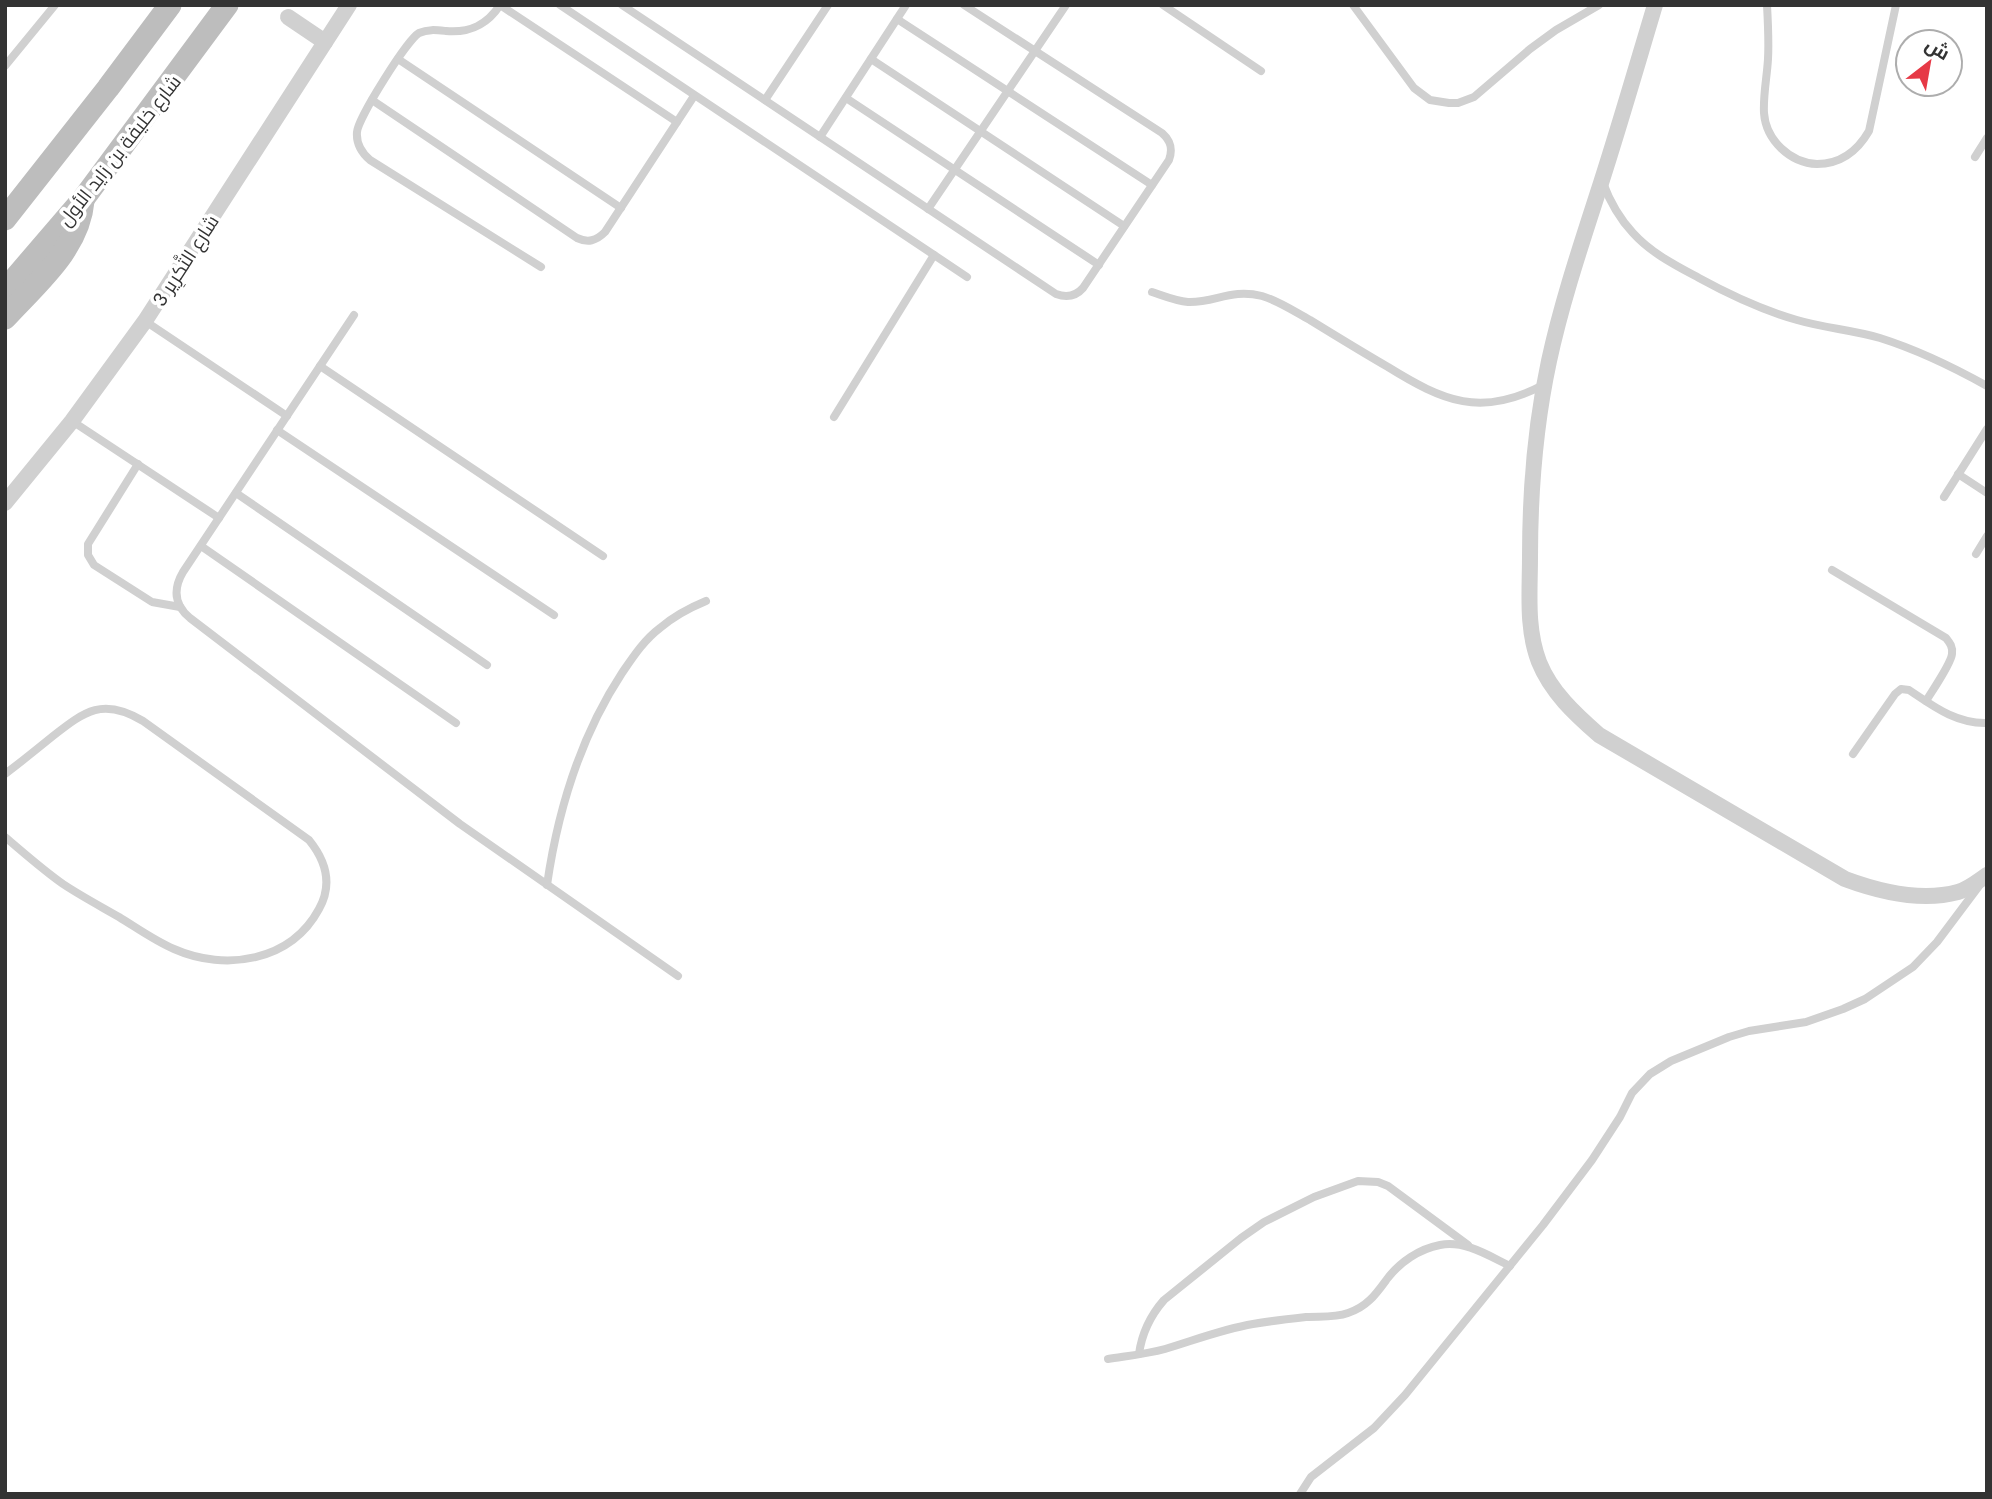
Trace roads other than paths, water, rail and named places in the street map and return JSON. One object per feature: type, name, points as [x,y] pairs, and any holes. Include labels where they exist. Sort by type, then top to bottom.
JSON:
[{"type":"main road","points":[[5,219],[170,5]]},
{"type":"main road","name":"شارع خليفة بن زايد الأول","points":[[5,290],[83,198],[228,5]]},
{"type":"main road","points":[[5,318],[70,244],[80,222],[83,198]]},
{"type":"street","name":"شارع التَّكرِير 3","points":[[5,503],[72,421],[145,321],[349,5]]},
{"type":"street","points":[[1655,5],[1559,318],[1545,383],[1529,513],[1531,634],[1539,662],[1566,704],[1599,735],[1845,879],[1885,892],[1922,895],[1959,891],[1987,875]]},
{"type":"street","points":[[288,17],[325,42]]},
{"type":"lane","points":[[5,66],[55,5]]},
{"type":"lane","points":[[541,267],[363,154],[357,139],[359,122],[407,45],[419,33],[436,29],[470,30],[482,25],[500,5],[677,122]]},
{"type":"lane","points":[[560,5],[967,277]]},
{"type":"lane","points":[[622,5],[928,209],[1061,295],[1071,296],[1080,291],[1099,265],[1169,160],[1171,145],[1168,138],[964,5]]},
{"type":"lane","points":[[765,100],[828,5]]},
{"type":"lane","points":[[820,137],[906,5]]},
{"type":"lane","points":[[1163,5],[1261,71]]},
{"type":"lane","points":[[1353,5],[1414,88],[1430,100],[1449,103],[1475,97],[1539,43],[1599,5]]},
{"type":"lane","points":[[1767,5],[1766,125],[1786,153],[1796,159],[1819,164],[1849,155],[1869,131],[1896,5]]},
{"type":"lane","points":[[928,209],[1062,7]]},
{"type":"lane","points":[[897,19],[1152,185]]},
{"type":"lane","points":[[398,59],[621,208]]},
{"type":"lane","points":[[871,59],[1124,226]]},
{"type":"lane","points":[[372,100],[577,238],[592,241],[605,232],[694,96]]},
{"type":"lane","points":[[846,98],[1099,265]]},
{"type":"lane","points":[[1975,157],[1987,138]]},
{"type":"lane","points":[[1602,180],[1614,208],[1644,244],[1722,291],[1789,318],[1855,331],[1906,347],[1987,386]]},
{"type":"lane","points":[[834,417],[934,255]]},
{"type":"lane","points":[[1152,292],[1190,302],[1240,293],[1265,297],[1312,321],[1419,386],[1439,396],[1461,402],[1479,403],[1513,398],[1545,383]]},
{"type":"lane","points":[[354,315],[183,572],[176,593],[180,607],[190,618],[460,824],[678,976]]},
{"type":"lane","points":[[145,321],[287,416]]},
{"type":"lane","points":[[320,366],[603,556]]},
{"type":"lane","points":[[72,421],[219,518]]},
{"type":"lane","points":[[1944,497],[1987,429]]},
{"type":"lane","points":[[277,430],[554,615]]},
{"type":"lane","points":[[138,464],[88,544],[88,555],[94,565],[144,598],[161,605],[180,607]]},
{"type":"lane","points":[[1958,474],[1987,493]]},
{"type":"lane","points":[[236,493],[487,665]]},
{"type":"lane","points":[[1976,554],[1987,536]]},
{"type":"lane","points":[[201,545],[456,723]]},
{"type":"lane","points":[[1832,570],[1949,641],[1951,660],[1926,701]]},
{"type":"lane","points":[[547,884],[566,793],[596,718],[644,643],[672,618],[706,601]]},
{"type":"lane","points":[[1853,754],[1898,691],[1905,689],[1955,718],[1987,723]]},
{"type":"lane","points":[[5,774],[79,716],[99,710],[121,711],[143,721],[309,840],[323,859],[327,872],[325,898],[304,930],[285,946],[265,955],[243,960],[208,960],[174,949],[63,884],[5,836]]},
{"type":"lane","points":[[1300,1494],[1311,1477],[1390,1412],[1510,1266],[1592,1160],[1632,1093],[1650,1074],[1706,1045],[1749,1031],[1821,1017],[1885,988],[1913,967],[1937,942],[1987,875]]},
{"type":"lane","points":[[1139,1354],[1147,1323],[1164,1300],[1264,1222],[1301,1202],[1349,1184],[1368,1181],[1388,1186],[1472,1248],[1510,1266]]},
{"type":"lane","points":[[1108,1359],[1164,1349],[1250,1325],[1350,1313],[1371,1300],[1395,1270],[1417,1253],[1442,1244],[1472,1248]]}]
